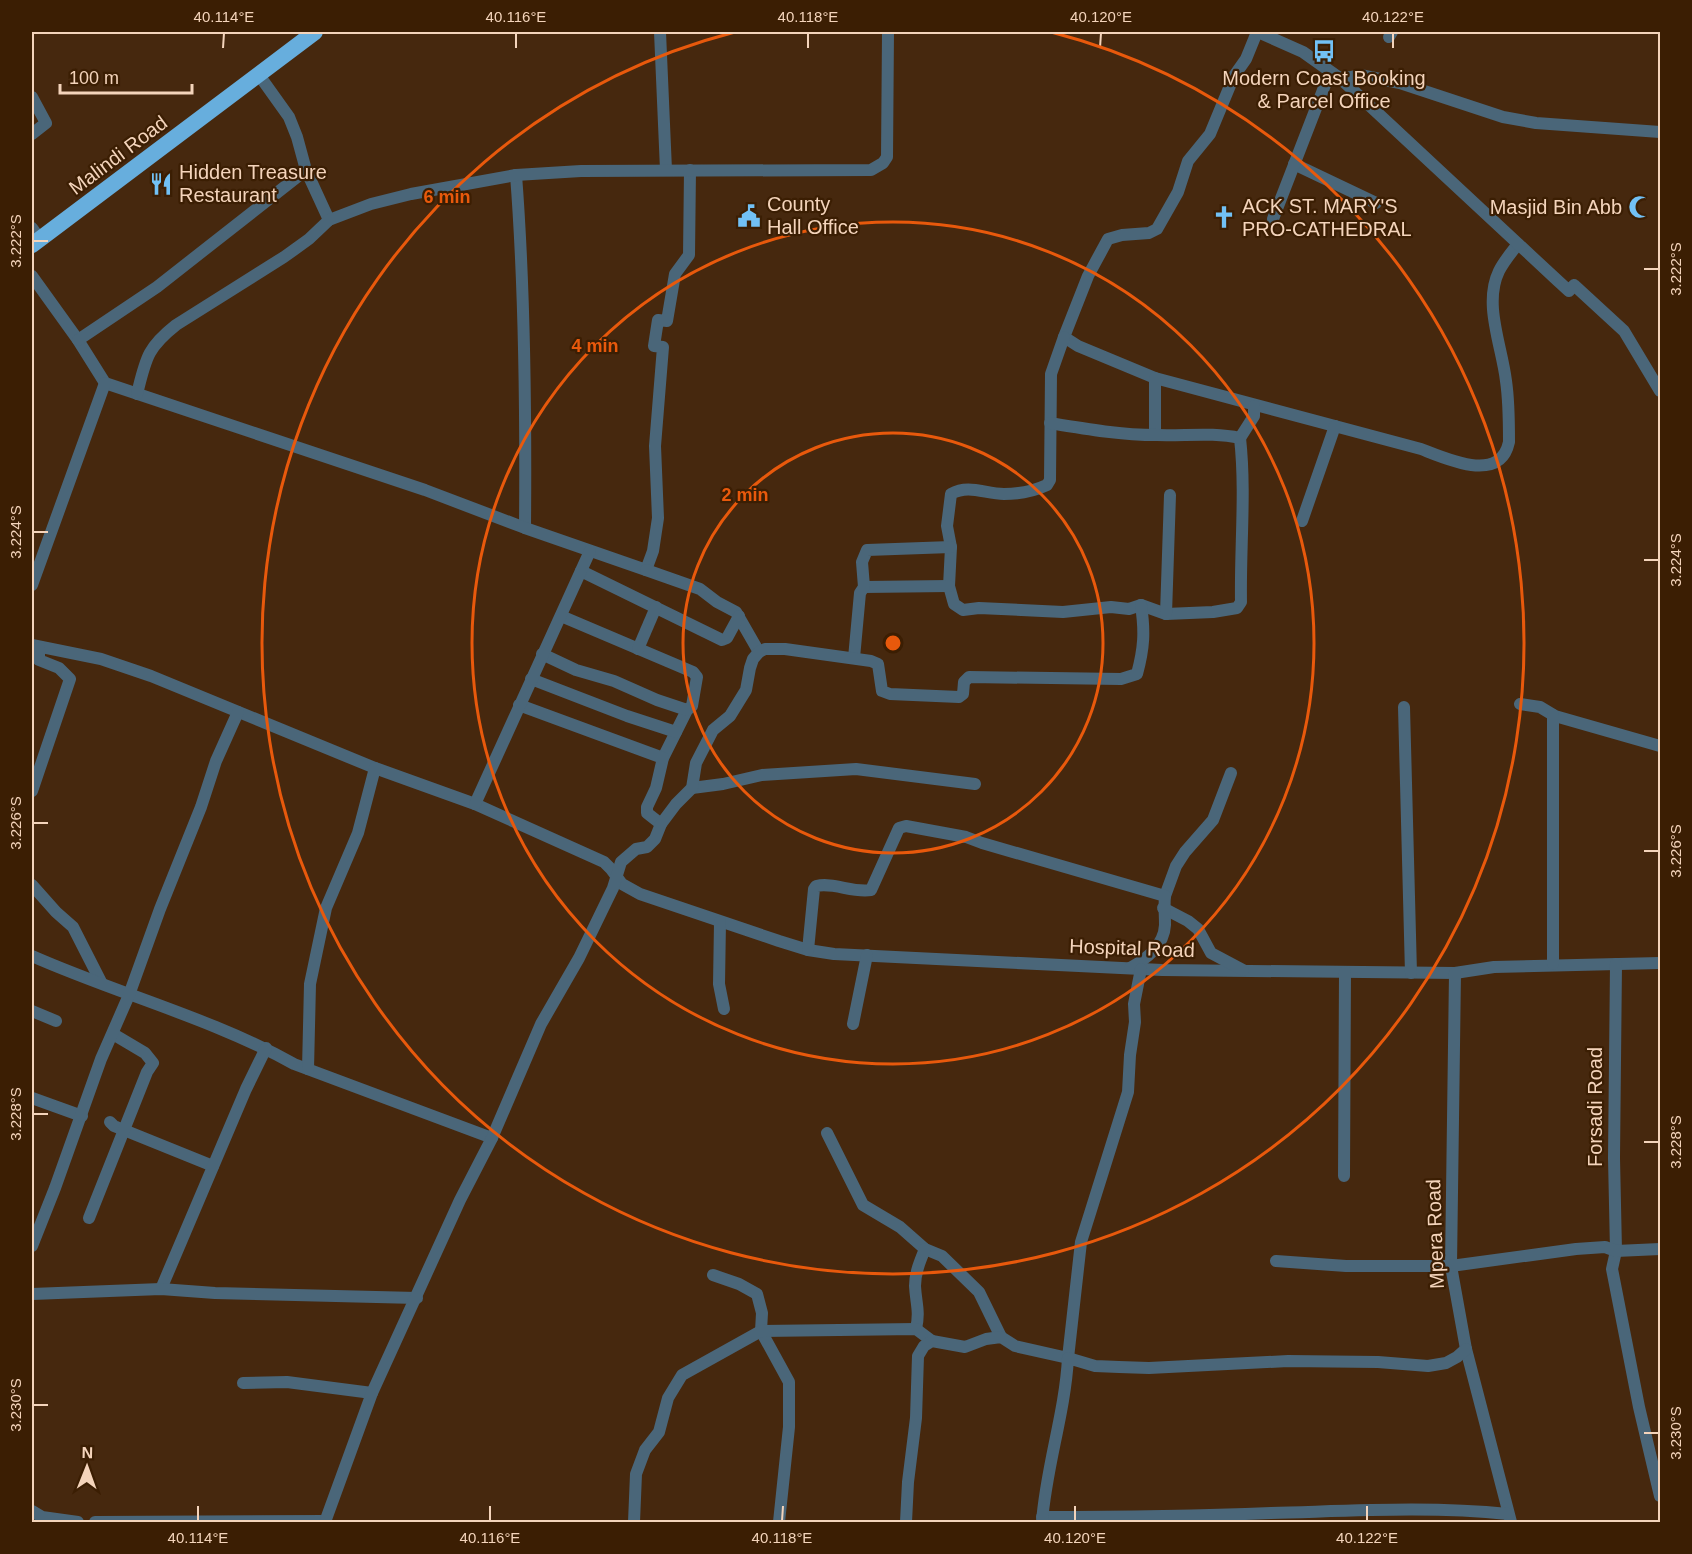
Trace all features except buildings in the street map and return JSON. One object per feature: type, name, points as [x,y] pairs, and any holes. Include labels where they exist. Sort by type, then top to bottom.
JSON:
[{"type":"highway","name":"Malindi Road","points":[[34,237],[315,32]]},
{"type":"street","points":[[660,32],[666,170]]},
{"type":"street","points":[[137,394],[147,358],[160,338],[176,325],[284,257],[309,239],[329,220],[371,204],[411,194],[516,175],[581,171],[871,170],[878,167],[887,158],[888,32]]},
{"type":"street","points":[[1254,406],[1254,416],[1240,438],[1243,485],[1240,606],[1231,610],[1166,614],[1141,605],[1129,609],[1111,607],[1063,612],[979,608],[963,610],[954,604],[949,586],[951,547],[947,526],[951,494],[958,490],[972,489],[1003,494],[1047,485],[1050,480],[1052,369],[1088,276],[1108,239],[1122,235],[1149,233],[1157,229],[1178,192],[1188,160],[1210,134],[1234,76],[1246,59],[1257,32],[1303,52],[1341,79],[1569,291],[1574,285],[1624,331],[1660,391]]},
{"type":"street","points":[[1273,219],[1330,72]]},
{"type":"street","points":[[259,75],[289,117],[306,170],[329,220]]},
{"type":"street","points":[[1341,79],[1360,75],[1400,83],[1503,117],[1536,123],[1660,132]]},
{"type":"street","points":[[32,97],[46,123],[32,134]]},
{"type":"street","points":[[1294,164],[1376,203]]},
{"type":"street","points":[[78,340],[157,286],[306,170]]},
{"type":"street","points":[[646,570],[653,551],[658,518],[655,446],[663,347],[654,346],[658,320],[667,321],[675,274],[689,255],[690,170]]},
{"type":"street","points":[[516,175],[526,391],[525,528]]},
{"type":"street","points":[[1064,337],[1078,346],[1155,378],[1482,466],[1501,458],[1509,442],[1507,382],[1499,337],[1494,327],[1492,301],[1497,273],[1518,244]]},
{"type":"street","points":[[32,276],[78,340],[105,383],[425,490],[525,528],[700,588],[717,603],[739,616],[759,652]]},
{"type":"street","points":[[1155,378],[1155,435]]},
{"type":"street","points":[[32,585],[34,570],[105,383]]},
{"type":"street","points":[[1050,423],[1106,432],[1226,435],[1240,438]]},
{"type":"street","points":[[1302,522],[1335,426]]},
{"type":"street","points":[[1166,614],[1170,495]]},
{"type":"street","points":[[854,658],[861,593],[864,587],[862,562],[867,550],[951,547]]},
{"type":"street","points":[[475,804],[590,550]]},
{"type":"street","points":[[581,571],[722,640],[727,638],[739,616]]},
{"type":"street","points":[[864,587],[949,586]]},
{"type":"street","points":[[692,788],[696,763],[713,730],[730,716],[746,690],[753,659],[765,649],[785,649],[854,658],[878,664],[882,691],[890,694],[959,697],[963,694],[964,682],[969,677],[1121,679],[1137,674],[1144,647],[1141,605]]},
{"type":"street","points":[[638,649],[656,607]]},
{"type":"street","points":[[561,616],[693,672],[697,677],[692,706],[687,710],[663,758],[656,788],[647,810],[647,813],[661,824]]},
{"type":"street","points":[[32,792],[70,679],[59,668],[39,660],[35,647]]},
{"type":"street","name":"Hospital Road","points":[[35,647],[101,659],[151,676],[375,768],[475,804],[604,862],[628,889],[808,950],[834,954],[1135,969],[1245,971],[1455,973],[1494,967],[1553,964],[1660,963]]},
{"type":"street","points":[[542,654],[576,670],[614,681],[687,710]]},
{"type":"street","points":[[531,679],[676,732]]},
{"type":"street","points":[[1520,704],[1540,707],[1553,715],[1660,746]]},
{"type":"street","points":[[519,705],[663,758]]},
{"type":"street","points":[[1404,706],[1411,973]]},
{"type":"street","points":[[32,1246],[82,1116],[101,1059],[129,995],[160,909],[201,807],[216,761],[238,712]]},
{"type":"street","points":[[1553,715],[1553,964]]},
{"type":"street","points":[[308,1069],[310,984],[326,908],[358,833],[375,768]]},
{"type":"street","points":[[95,1522],[325,1522],[372,1393],[460,1200],[492,1138],[541,1024],[579,958],[618,878],[621,862],[636,849],[646,847],[655,839],[661,824],[692,788],[762,775],[856,769],[975,784]]},
{"type":"street","points":[[1232,773],[1213,820],[1176,866],[1164,902],[1165,926],[1162,937],[1150,955],[1135,969],[1135,1022],[1128,1092],[1081,1242],[1066,1391],[1053,1448],[1042,1520],[1418,1509],[1470,1510],[1510,1518]]},
{"type":"street","points":[[808,950],[816,886],[870,890],[899,828],[906,826],[966,837],[1164,902],[1198,929],[1211,953],[1245,971]]},
{"type":"street","points":[[32,885],[73,927],[101,982]]},
{"type":"street","points":[[720,922],[718,984],[724,1009]]},
{"type":"street","points":[[852,1024],[867,955]]},
{"type":"street","points":[[32,956],[129,995],[192,1017],[266,1048],[308,1069],[492,1138]]},
{"type":"street","name":"Forsadi Road","points":[[1616,964],[1614,1158],[1616,1251],[1612,1264],[1639,1407],[1660,1496]]},
{"type":"street","points":[[1344,1176],[1345,972]]},
{"type":"street","name":"Mpera Road","points":[[1455,973],[1451,1266],[1466,1349],[1510,1518]]},
{"type":"street","points":[[32,1011],[56,1021]]},
{"type":"street","points":[[89,1218],[147,1072],[153,1063],[145,1053],[113,1034]]},
{"type":"street","points":[[161,1289],[266,1048]]},
{"type":"street","points":[[32,1098],[82,1116]]},
{"type":"street","points":[[110,1122],[114,1126],[213,1166]]},
{"type":"street","points":[[827,1133],[863,1205],[900,1227],[925,1249],[942,1256],[979,1292],[1001,1337],[1016,1346],[1095,1366],[1149,1368],[1312,1361],[1378,1362],[1428,1366],[1446,1363],[1466,1349]]},
{"type":"street","points":[[1276,1261],[1346,1266],[1451,1266],[1576,1249],[1605,1247],[1616,1251],[1660,1249]]},
{"type":"street","points":[[916,1329],[919,1314],[915,1286],[918,1268],[925,1249]]},
{"type":"street","points":[[713,1275],[739,1284],[757,1294],[762,1314],[761,1331],[789,1382],[789,1427],[779,1522]]},
{"type":"street","points":[[32,1294],[161,1289],[215,1293],[417,1298]]},
{"type":"street","points":[[634,1522],[636,1474],[645,1450],[659,1432],[668,1398],[682,1376],[761,1331],[916,1329],[932,1341],[965,1347],[986,1339],[1001,1337]]},
{"type":"street","points":[[906,1522],[908,1482],[916,1418],[918,1356],[924,1346],[932,1341]]},
{"type":"street","points":[[243,1383],[287,1382],[372,1393]]},
{"type":"street","points":[[32,1511],[42,1517],[72,1522]]},
{"type":"place","name":"Modern Coast Booking & Parcel Office","points":[[1324,51]]},
{"type":"place","name":"Hidden Treasure Restaurant","points":[[161,184]]},
{"type":"place","name":"Masjid Bin Abb","points":[[1640,207]]},
{"type":"place","name":"County Hall Office","points":[[749,216]]},
{"type":"place","name":"ACK ST. MARY'S PRO-CATHEDRAL","points":[[1224,217]]}]
